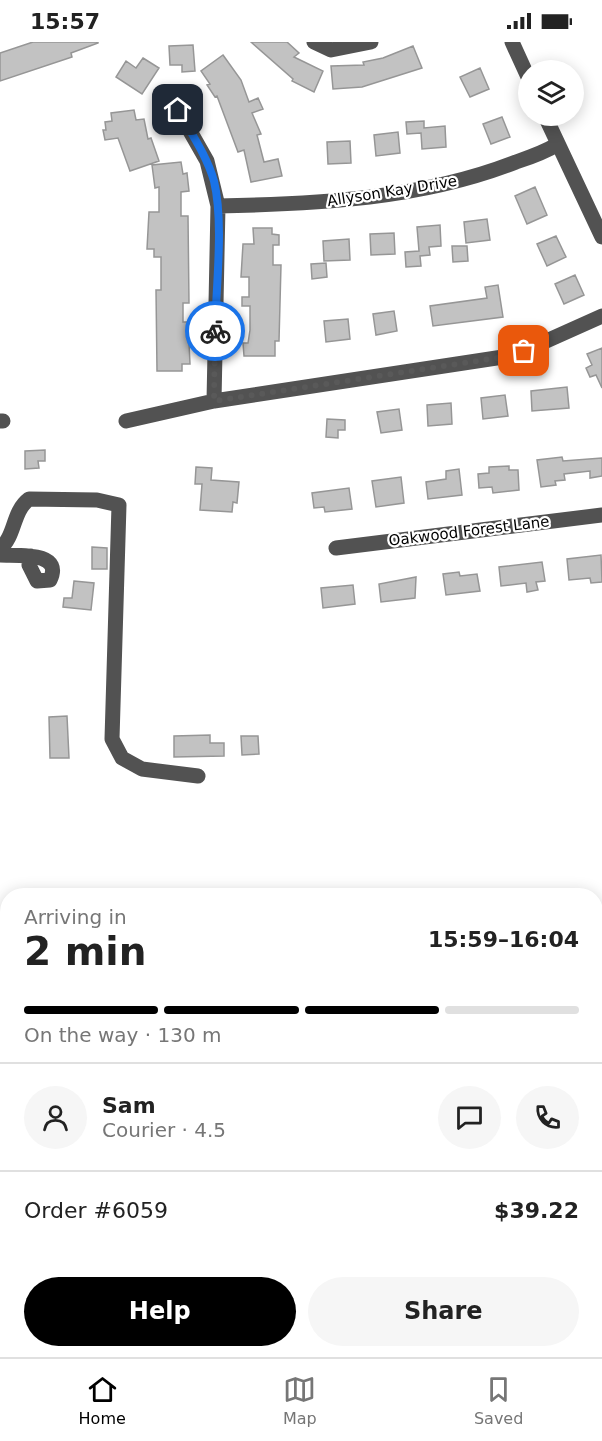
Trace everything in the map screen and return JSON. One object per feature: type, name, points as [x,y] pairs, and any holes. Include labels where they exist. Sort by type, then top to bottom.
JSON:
[{"type":"street","points":[[314,42],[331,50],[371,42]]},
{"type":"street","points":[[512,42],[520,60]]},
{"type":"street","points":[[178,110],[207,161],[218,206],[214,401]]},
{"type":"street","points":[[550,126],[602,237]]},
{"type":"street","name":"Allyson Kay Drive","points":[[218,206],[356,199],[463,180],[484,175],[558,144]]},
{"type":"street","points":[[126,420],[214,401],[503,357],[524,351],[602,316]]},
{"type":"street","points":[[0,549],[14,526],[16,514],[29,499],[97,500],[119,505],[112,739],[122,758],[142,769],[198,776]]},
{"type":"street","name":"Oakwood Forest Lane","points":[[336,548],[602,515]]},
{"type":"street","points":[[0,555],[31,556]]},
{"type":"building","points":[[33,42],[98,43],[71,53],[72,57],[0,81],[0,53]]},
{"type":"building","points":[[251,42],[287,42],[299,53],[294,57],[323,71],[314,92],[292,81],[293,79]]},
{"type":"building","points":[[193,45],[195,71],[182,72],[182,65],[170,65],[169,46]]},
{"type":"building","points":[[413,46],[422,68],[362,87],[333,89],[331,66],[364,65],[363,62],[383,58]]},
{"type":"building","points":[[223,55],[241,80],[249,102],[258,98],[263,109],[252,113],[261,134],[257,135],[264,162],[278,159],[282,176],[251,182],[244,150],[238,152],[217,96],[215,97],[207,85],[210,84],[201,71]]},
{"type":"building","points":[[143,58],[159,68],[142,94],[116,77],[126,61],[136,68]]},
{"type":"building","points":[[480,68],[489,89],[470,97],[460,77]]},
{"type":"building","points":[[134,110],[136,120],[144,119],[148,139],[151,138],[159,161],[130,171],[118,138],[105,140],[103,130],[106,130],[105,122],[112,121],[111,113]]},
{"type":"building","points":[[502,117],[510,137],[491,144],[483,124]]},
{"type":"building","points":[[424,121],[424,128],[445,126],[446,147],[422,149],[421,133],[407,134],[406,122]]},
{"type":"building","points":[[398,132],[400,153],[376,156],[374,135]]},
{"type":"building","points":[[350,141],[351,163],[328,164],[327,142]]},
{"type":"building","points":[[181,162],[183,174],[187,173],[189,191],[181,192],[181,216],[188,216],[189,303],[183,303],[183,322],[188,322],[190,364],[182,364],[182,371],[157,371],[156,290],[161,290],[161,257],[154,257],[154,249],[147,249],[149,212],[159,212],[159,187],[155,188],[152,165]]},
{"type":"building","points":[[535,187],[547,215],[527,224],[515,196]]},
{"type":"building","points":[[487,219],[490,240],[466,243],[464,222]]},
{"type":"building","points":[[440,225],[441,246],[429,247],[430,255],[420,256],[421,266],[406,267],[405,252],[419,251],[417,227]]},
{"type":"building","points":[[253,228],[272,228],[272,234],[279,235],[279,245],[273,245],[273,265],[281,265],[279,341],[275,341],[275,356],[244,356],[243,343],[248,343],[250,330],[250,306],[242,306],[242,297],[249,297],[249,277],[241,277],[243,244],[254,244]]},
{"type":"building","points":[[394,233],[395,254],[371,255],[370,234]]},
{"type":"building","points":[[556,236],[566,257],[547,266],[537,244]]},
{"type":"building","points":[[349,239],[350,260],[324,261],[323,241]]},
{"type":"building","points":[[452,246],[467,246],[468,261],[453,262]]},
{"type":"building","points":[[326,263],[327,277],[312,279],[311,264]]},
{"type":"building","points":[[575,275],[584,295],[564,304],[555,284]]},
{"type":"building","points":[[498,285],[503,317],[433,326],[430,306],[487,298],[485,287]]},
{"type":"building","points":[[394,311],[397,331],[376,335],[373,314]]},
{"type":"building","points":[[348,319],[350,339],[326,342],[324,321]]},
{"type":"building","points":[[602,348],[602,388],[596,375],[590,377],[586,368],[592,365],[587,354]]},
{"type":"building","points":[[567,387],[569,408],[532,411],[531,391]]},
{"type":"building","points":[[505,395],[508,416],[483,419],[481,398]]},
{"type":"building","points":[[451,403],[452,424],[428,426],[427,405]]},
{"type":"building","points":[[399,409],[402,430],[381,433],[377,412]]},
{"type":"building","points":[[327,419],[345,420],[345,430],[338,430],[338,438],[326,437]]},
{"type":"building","points":[[45,450],[45,461],[38,461],[39,468],[25,469],[25,451]]},
{"type":"building","points":[[562,457],[563,461],[602,458],[602,476],[590,478],[590,471],[564,474],[565,480],[555,481],[556,485],[541,487],[537,460]]},
{"type":"building","points":[[509,466],[509,470],[518,470],[519,490],[493,493],[492,487],[479,488],[478,474],[489,473],[489,467]]},
{"type":"building","points":[[196,467],[212,468],[211,480],[239,482],[237,503],[233,502],[232,512],[200,510],[202,484],[195,484]]},
{"type":"building","points":[[459,469],[462,495],[428,499],[426,482],[446,479],[446,471]]},
{"type":"building","points":[[401,477],[404,503],[376,507],[372,481]]},
{"type":"building","points":[[349,488],[352,509],[325,512],[324,507],[314,508],[312,493]]},
{"type":"building","points":[[92,547],[107,548],[107,569],[92,569]]},
{"type":"building","points":[[601,555],[602,582],[591,583],[590,578],[569,580],[567,559]]},
{"type":"building","points":[[542,562],[545,581],[536,582],[538,590],[527,592],[526,583],[501,586],[499,567]]},
{"type":"building","points":[[459,572],[460,576],[477,574],[480,591],[446,595],[443,574]]},
{"type":"building","points":[[416,577],[415,598],[381,602],[379,584]]},
{"type":"building","points":[[74,581],[94,583],[91,610],[63,607],[64,598],[72,598]]},
{"type":"building","points":[[353,585],[355,604],[323,608],[321,588]]},
{"type":"building","points":[[67,716],[69,758],[50,758],[49,717]]},
{"type":"building","points":[[210,735],[210,743],[224,743],[224,756],[174,757],[174,736]]},
{"type":"building","points":[[241,736],[258,736],[259,754],[242,755]]},
{"type":"way so far","points":[[215,331],[214,401],[503,357],[524,351]]},
{"type":"route","points":[[178,110],[207,161],[214,181],[218,206],[215,331]]}]
